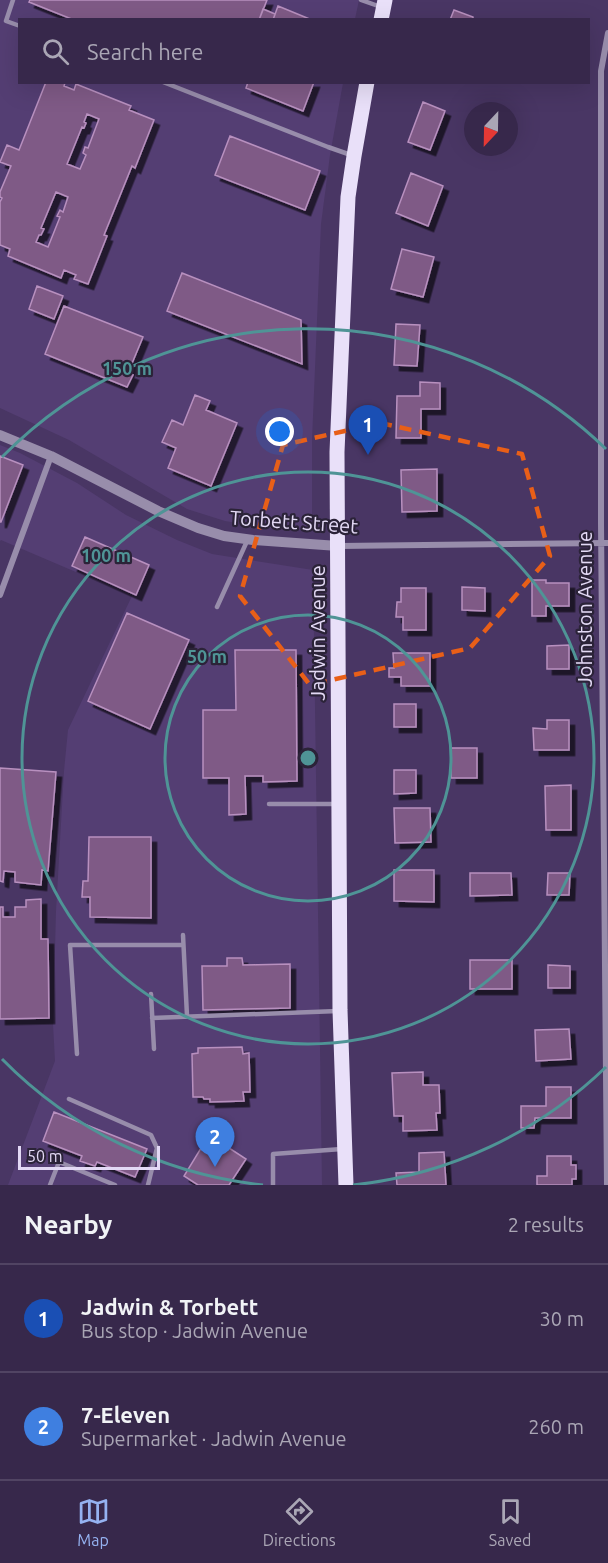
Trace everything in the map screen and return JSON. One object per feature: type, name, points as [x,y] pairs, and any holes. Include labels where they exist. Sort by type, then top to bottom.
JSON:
[{"type":"main road","name":"Jadwin Avenue","points":[[346,1185],[340,1010],[337,452],[348,197],[368,84]]},
{"type":"street","name":"Johnston Avenue","points":[[607,1185],[601,71],[608,33]]},
{"type":"street","name":"Torbett Street","points":[[0,435],[51,456],[158,511],[224,536],[338,546],[604,542]]},
{"type":"street","points":[[0,595],[51,456]]},
{"type":"lane","points":[[13,0],[6,21],[18,25]]},
{"type":"lane","points":[[361,0],[383,9]]},
{"type":"lane","points":[[168,84],[354,156]]},
{"type":"lane","points":[[217,607],[248,539]]},
{"type":"lane","points":[[269,804],[340,804]]},
{"type":"lane","points":[[183,935],[187,1016]]},
{"type":"lane","points":[[77,1054],[70,945],[183,945]]},
{"type":"lane","points":[[151,993],[154,1048]]},
{"type":"lane","points":[[152,1018],[340,1010]]},
{"type":"lane","points":[[69,1099],[151,1135],[157,1148],[148,1185]]},
{"type":"lane","points":[[273,1185],[273,1154],[345,1149]]},
{"type":"lane","points":[[50,1185],[59,1162],[115,1185]]},
{"type":"highlighted area","points":[[380,423],[522,454],[550,556],[470,648],[310,685],[240,596],[283,445]]},
{"type":"shaded area","points":[[0,0],[359,0],[355,18],[18,18],[18,84],[343,84],[321,224],[312,440],[312,531],[268,528],[225,521],[187,509],[69,440],[0,408]]},
{"type":"shaded area","points":[[0,445],[77,483],[126,515],[212,554],[313,570],[322,1185],[8,1185],[55,1061],[53,1024],[56,911],[68,730],[132,596],[0,541]]},
{"type":"building","points":[[30,0],[267,0],[260,18],[69,18],[29,2]]},
{"type":"building","points":[[278,6],[307,18],[274,18]]},
{"type":"building","points":[[263,9],[275,14],[274,18],[260,18]]},
{"type":"building","points":[[454,10],[473,17],[473,18],[451,18]]},
{"type":"building","points":[[45,84],[65,84],[64,86],[74,90],[76,84],[131,106],[129,110],[154,120],[135,168],[132,166],[104,235],[107,236],[88,284],[74,279],[76,275],[64,270],[61,278],[8,256],[10,249],[0,245],[0,202],[2,198],[0,192],[11,166],[0,162],[7,145],[19,150]],"holes":[[[87,114],[99,119],[88,148],[85,147],[83,153],[86,155],[80,169],[67,164],[82,127],[84,128]],[[56,192],[68,197],[63,212],[60,210],[57,216],[60,217],[48,247],[36,242],[44,229],[41,228]]]},
{"type":"building","points":[[247,84],[313,84],[303,111],[246,88]]},
{"type":"building","points":[[423,102],[445,111],[430,150],[408,142]]},
{"type":"building","points":[[230,136],[320,171],[305,210],[215,175]]},
{"type":"building","points":[[411,173],[443,186],[428,226],[396,213]]},
{"type":"building","points":[[402,249],[434,257],[423,297],[391,289]]},
{"type":"building","points":[[182,273],[301,320],[302,364],[167,311]]},
{"type":"building","points":[[37,286],[63,296],[54,319],[29,309]]},
{"type":"building","points":[[64,306],[143,337],[128,373],[133,375],[127,387],[45,354]]},
{"type":"building","points":[[396,324],[420,325],[417,366],[394,365]]},
{"type":"building","points":[[420,382],[440,383],[440,409],[421,409],[421,438],[396,438],[397,396],[420,396]]},
{"type":"building","points":[[195,395],[210,401],[206,410],[237,423],[211,486],[168,468],[176,448],[162,442],[172,420],[183,425]]},
{"type":"building","points":[[0,456],[23,465],[1,522],[0,522]]},
{"type":"building","points":[[437,469],[437,511],[402,512],[401,470]]},
{"type":"building","points":[[85,537],[149,565],[136,595],[72,566]]},
{"type":"building","points":[[532,580],[546,580],[546,583],[569,583],[569,606],[546,606],[546,616],[532,616]]},
{"type":"building","points":[[462,587],[485,588],[485,611],[462,610]]},
{"type":"building","points":[[401,588],[426,588],[426,630],[403,630],[403,617],[396,617],[397,602],[401,602]]},
{"type":"building","points":[[127,613],[189,640],[150,729],[88,701]]},
{"type":"building","points":[[569,645],[569,669],[547,669],[547,646]]},
{"type":"building","points":[[235,650],[296,650],[297,781],[263,782],[263,776],[245,776],[246,814],[229,815],[229,778],[203,778],[203,710],[236,710]]},
{"type":"building","points":[[393,653],[430,653],[430,686],[401,686],[401,677],[389,677],[389,668],[394,668]]},
{"type":"building","points":[[394,704],[416,704],[416,727],[394,727]]},
{"type":"building","points":[[547,720],[569,720],[569,750],[534,750],[533,728],[547,729]]},
{"type":"building","points":[[451,748],[477,748],[477,778],[451,778]]},
{"type":"building","points":[[0,768],[56,772],[48,871],[42,870],[41,885],[15,882],[15,872],[4,871],[3,882],[0,881]]},
{"type":"building","points":[[394,770],[416,770],[416,793],[394,794]]},
{"type":"building","points":[[571,785],[571,830],[546,830],[545,786]]},
{"type":"building","points":[[394,808],[430,808],[431,842],[395,843]]},
{"type":"building","points":[[89,837],[151,837],[151,918],[90,917],[90,897],[82,897],[83,881],[88,881]]},
{"type":"building","points":[[394,870],[434,870],[434,902],[394,901]]},
{"type":"building","points":[[470,873],[511,873],[512,895],[470,896]]},
{"type":"building","points":[[548,873],[570,873],[569,895],[547,895]]},
{"type":"building","points":[[41,899],[41,939],[48,939],[49,1018],[0,1019],[0,907],[3,907],[3,917],[15,917],[15,907],[26,907],[26,900]]},
{"type":"building","points":[[227,958],[242,958],[243,965],[290,964],[290,1008],[203,1010],[202,966],[227,966]]},
{"type":"building","points":[[470,960],[512,960],[512,989],[470,989]]},
{"type":"building","points":[[548,965],[570,966],[570,988],[548,988]]},
{"type":"building","points":[[569,1029],[571,1059],[536,1061],[535,1030]]},
{"type":"building","points":[[242,1047],[243,1054],[249,1053],[250,1092],[243,1092],[244,1101],[210,1102],[210,1099],[193,1097],[192,1054],[198,1053],[198,1048]]},
{"type":"building","points":[[423,1072],[423,1085],[439,1085],[440,1113],[436,1113],[437,1130],[403,1131],[403,1116],[394,1116],[392,1073]]},
{"type":"building","points":[[546,1087],[571,1087],[571,1118],[535,1118],[534,1128],[521,1128],[521,1106],[546,1106]]},
{"type":"building","points":[[54,1112],[147,1149],[135,1177],[97,1162],[95,1166],[80,1161],[82,1156],[43,1141]]},
{"type":"building","points":[[209,1135],[246,1159],[229,1185],[198,1185],[184,1176]]},
{"type":"building","points":[[444,1152],[446,1185],[397,1185],[396,1173],[419,1172],[419,1153]]},
{"type":"building","points":[[547,1156],[571,1156],[571,1165],[576,1165],[576,1179],[572,1179],[572,1185],[537,1185],[537,1176],[547,1176]]},
{"type":"place","name":"Jadwin & Torbett","points":[[368,455]]},
{"type":"place","name":"7-Eleven","points":[[215,1167]]}]
